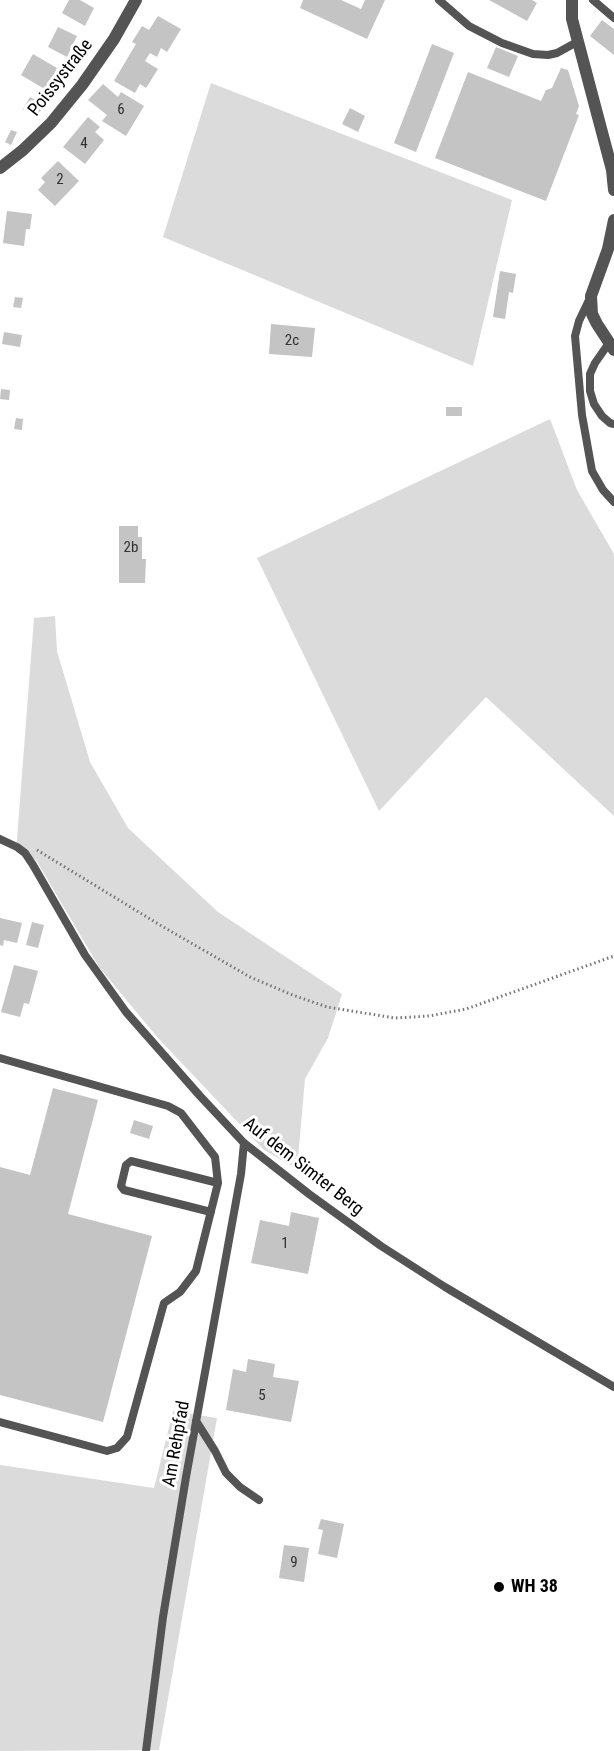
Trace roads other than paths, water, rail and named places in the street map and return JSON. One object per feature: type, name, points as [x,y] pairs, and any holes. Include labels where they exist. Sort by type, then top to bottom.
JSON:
[{"type":"street","name":"Poissystraße","points":[[0,168],[51,123],[82,85],[114,39],[136,0]]},
{"type":"street","points":[[572,0],[572,20],[612,170],[614,190]]},
{"type":"street","points":[[611,347],[592,314],[591,296],[608,249],[614,220]]},
{"type":"lane","points":[[439,0],[469,26],[502,43],[533,54],[557,53],[577,42]]},
{"type":"lane","points":[[593,0],[614,18]]},
{"type":"lane","points":[[591,296],[579,321],[575,336],[582,415],[592,471],[603,490],[614,502]]},
{"type":"lane","points":[[611,347],[595,363],[590,374],[590,391],[594,404],[602,416],[610,423],[614,423]]},
{"type":"lane","name":"Auf dem Simter Berg","points":[[0,839],[17,847],[33,865],[85,955],[126,1012],[244,1143],[381,1246],[455,1293],[614,1387]]},
{"type":"lane","points":[[0,1058],[168,1106],[182,1113],[215,1157],[218,1183],[196,1271],[180,1292],[164,1304],[127,1437],[117,1448],[107,1451],[0,1422]]},
{"type":"lane","name":"Am Rehpfad","points":[[146,1751],[163,1617],[241,1174],[244,1143]]},
{"type":"lane","points":[[211,1212],[124,1190],[121,1186],[126,1165],[131,1161],[218,1183]]},
{"type":"lane","points":[[196,1421],[226,1473],[240,1488],[259,1500]]},
{"type":"place","name":"WH 38","points":[[499,1587]]}]
